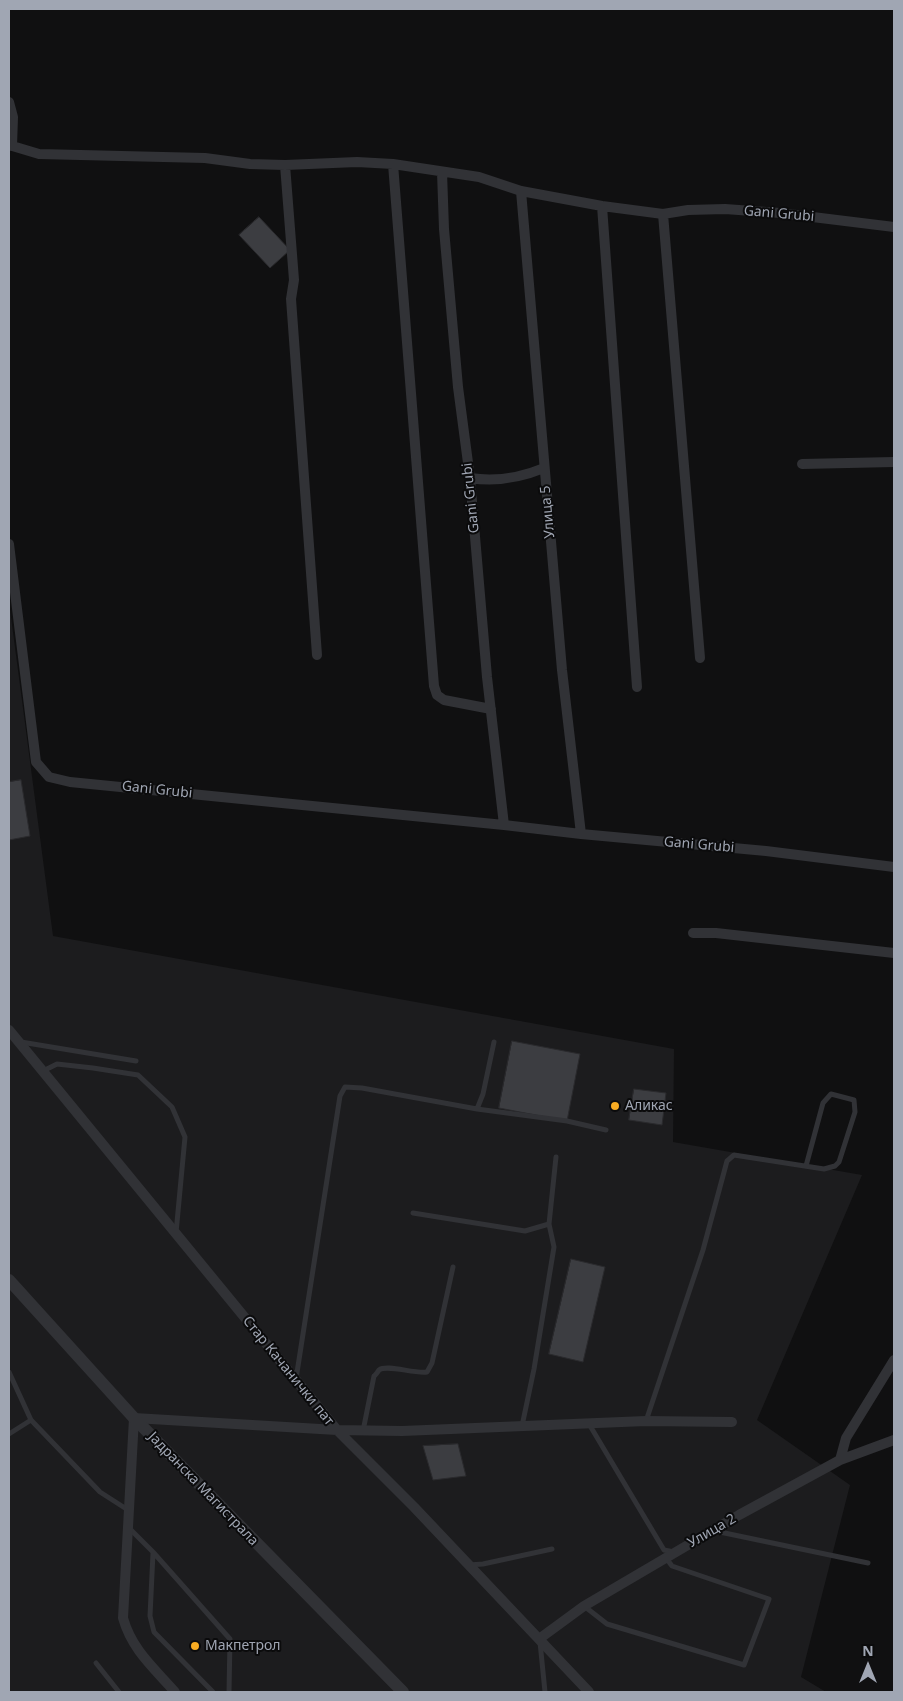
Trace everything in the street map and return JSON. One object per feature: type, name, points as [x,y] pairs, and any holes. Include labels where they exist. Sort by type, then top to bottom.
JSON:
[{"type":"street","points":[[9,102],[13,117],[10,145]]},
{"type":"street","name":"Gani Grubi","points":[[10,145],[39,154],[205,158],[250,164],[285,165],[357,162],[393,164],[479,177],[521,190],[602,206],[663,214],[688,210],[725,209],[780,213],[894,227]]},
{"type":"street","points":[[393,164],[434,686],[437,695],[444,700],[491,709]]},
{"type":"street","points":[[285,165],[294,280],[291,299],[317,655]]},
{"type":"street","name":"Gani Grubi","points":[[442,172],[444,229],[458,387],[470,478],[491,709],[504,825]]},
{"type":"street","name":"Улица 5","points":[[521,190],[562,670],[581,834]]},
{"type":"street","points":[[602,206],[637,687]]},
{"type":"street","points":[[663,214],[700,658]]},
{"type":"street","points":[[802,464],[894,462]]},
{"type":"street","points":[[470,478],[488,481],[508,479],[528,475],[544,468]]},
{"type":"street","name":"Gani Grubi","points":[[9,544],[36,762],[50,777],[70,782],[581,834],[766,850],[894,867]]},
{"type":"street","points":[[693,933],[716,933],[894,953]]},
{"type":"street","name":"Стар Качанички пат","points":[[9,1030],[337,1430],[414,1507],[589,1692]]},
{"type":"street","name":"Јадранска Магистрала","points":[[9,1280],[134,1418],[403,1692]]},
{"type":"street","points":[[840,1460],[846,1438],[894,1360]]},
{"type":"street","points":[[175,1692],[135,1647],[127,1633],[123,1618],[134,1418],[363,1431],[646,1421],[732,1422]]},
{"type":"street","name":"Улица 2","points":[[539,1640],[584,1606],[712,1530],[840,1460],[894,1440]]},
{"type":"lane","points":[[18,1041],[136,1061]]},
{"type":"lane","points":[[477,1109],[483,1094],[494,1042]]},
{"type":"lane","points":[[43,1071],[57,1064],[138,1075],[172,1108],[185,1137],[176,1233]]},
{"type":"lane","points":[[296,1380],[340,1096],[345,1087],[362,1088],[477,1109],[567,1121],[606,1130]]},
{"type":"lane","points":[[646,1421],[703,1250],[727,1162],[734,1155],[806,1166],[829,1168],[839,1162],[855,1112],[854,1100],[831,1094],[826,1098],[806,1166]]},
{"type":"lane","points":[[522,1426],[534,1368],[554,1247],[549,1224],[556,1157]]},
{"type":"lane","points":[[413,1213],[525,1231],[549,1224]]},
{"type":"lane","points":[[363,1431],[374,1376],[379,1370],[387,1367],[419,1373],[427,1372],[432,1363],[453,1267]]},
{"type":"lane","points":[[9,1372],[31,1420],[100,1492],[128,1510]]},
{"type":"lane","points":[[9,1434],[31,1420]]},
{"type":"lane","points":[[584,1606],[606,1624],[744,1665],[769,1599],[672,1566],[670,1555],[664,1550],[588,1424]]},
{"type":"lane","points":[[127,1526],[153,1552],[230,1639],[229,1692]]},
{"type":"lane","points":[[712,1530],[868,1563]]},
{"type":"lane","points":[[468,1565],[483,1564],[552,1549]]},
{"type":"lane","points":[[153,1552],[150,1616],[154,1632],[214,1692]]},
{"type":"lane","points":[[539,1640],[545,1692]]},
{"type":"lane","points":[[96,1663],[120,1692]]},
{"type":"shaded area","points":[[9,602],[53,936],[674,1049],[673,1142],[862,1175],[757,1420],[850,1485],[801,1677],[826,1692],[9,1692]]},
{"type":"building","points":[[259,217],[290,250],[270,268],[239,235]]},
{"type":"building","points":[[21,780],[30,836],[9,840],[9,782]]},
{"type":"building","points":[[512,1041],[580,1054],[567,1121],[499,1108]]},
{"type":"building","points":[[634,1089],[666,1093],[662,1125],[629,1120]]},
{"type":"building","points":[[571,1259],[605,1267],[583,1362],[549,1354]]},
{"type":"building","points":[[458,1444],[466,1476],[433,1480],[423,1446]]},
{"type":"place","name":"Аликас","points":[[615,1106]]},
{"type":"place","name":"Макпетрол","points":[[195,1646]]}]
